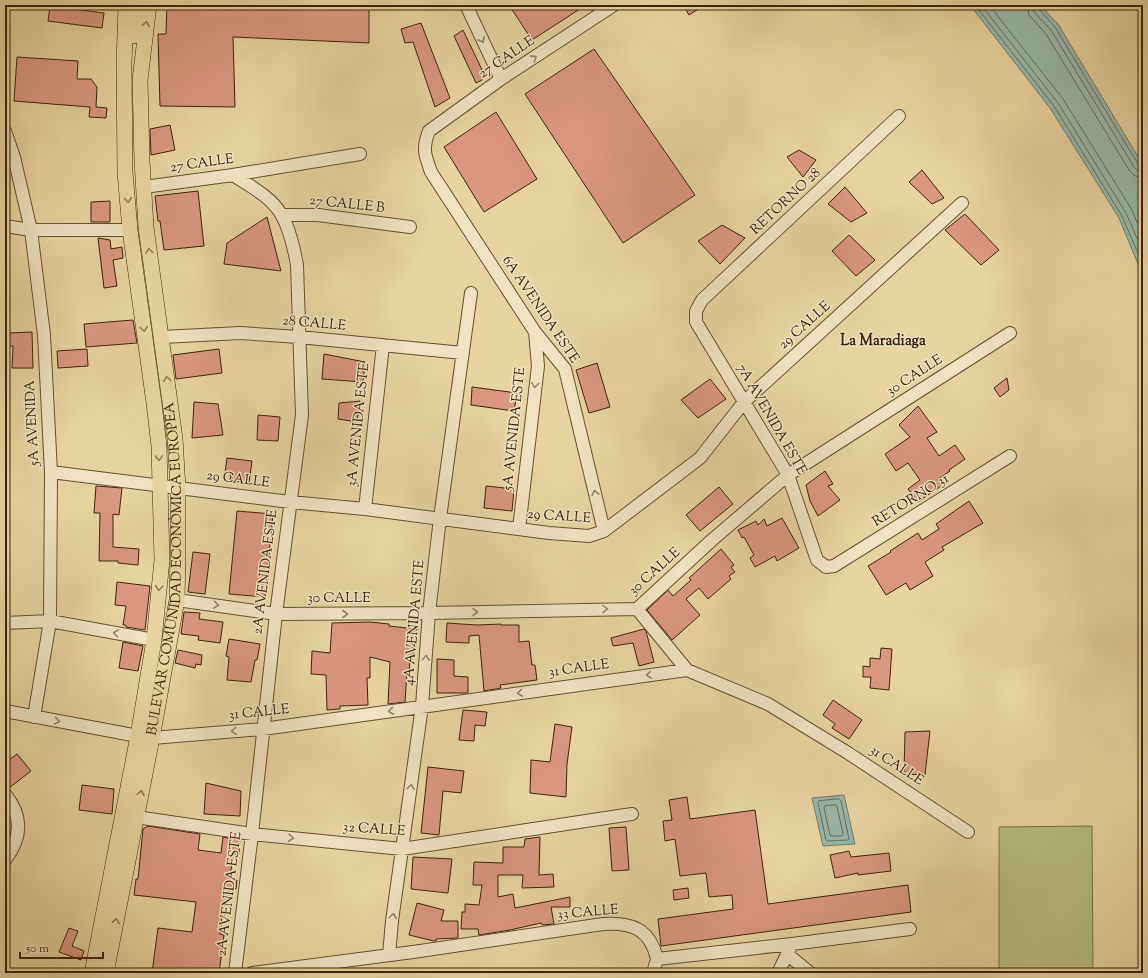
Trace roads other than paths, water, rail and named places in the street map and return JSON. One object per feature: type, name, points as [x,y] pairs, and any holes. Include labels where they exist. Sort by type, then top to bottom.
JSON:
[{"type":"main road","name":"BULEVAR COMUNIDAD ECONÓMICA EUROPEA","points":[[106,973],[136,817],[162,560],[158,446],[154,403],[130,230],[125,161],[124,64],[126,5]]},
{"type":"main road","name":"BULEVAR COMUNIDAD ECONÓMICA EUROPEA","points":[[125,161],[133,128],[134,42],[137,5]]},
{"type":"main road","name":"BULEVAR COMUNIDAD ECONÓMICA EUROPEA","points":[[92,973],[177,600],[178,488],[175,440],[146,227],[142,161],[140,80],[149,5]]},
{"type":"main road","name":"BULEVAR COMUNIDAD ECONÓMICA EUROPEA","points":[[133,128],[142,161]]},
{"type":"street","points":[[466,5],[501,79]]},
{"type":"street","name":"27 CALLE","points":[[425,143],[429,131],[501,79],[614,5]]},
{"type":"street","name":"RETORNO 28","points":[[696,311],[702,300],[899,116]]},
{"type":"street","name":"5A AVENIDA","points":[[5,131],[16,163],[31,230],[44,335],[51,472],[50,621],[34,717]]},
{"type":"street","name":"6A AVENIDA ESTE","points":[[425,143],[425,157],[431,172],[535,332],[565,369],[604,531]]},
{"type":"street","name":"27 CALLE","points":[[144,187],[233,175],[360,154]]},
{"type":"street","name":"2A AVENIDA ESTE","points":[[233,175],[263,195],[282,214],[293,245],[297,264],[302,415],[276,614],[235,973]]},
{"type":"street","name":"29 CALLE","points":[[51,472],[290,502],[365,508],[519,529],[589,536],[604,531],[700,458],[744,402],[962,203]]},
{"type":"street","name":"27 CALLE B","points":[[282,214],[318,216],[410,227]]},
{"type":"street","points":[[5,226],[31,230],[130,230]]},
{"type":"street","name":"4A AVENIDA ESTE","points":[[389,955],[422,706],[429,613],[440,518],[471,293]]},
{"type":"street","name":"7A AVENIDA ESTE","points":[[696,311],[696,322],[788,475],[817,560],[826,567]]},
{"type":"street","name":"5A AVENIDA ESTE","points":[[519,529],[538,366],[535,332]]},
{"type":"street","name":"30 CALLE","points":[[177,600],[276,614],[429,613],[637,608],[712,540],[788,475],[1010,332]]},
{"type":"street","name":"28 CALLE","points":[[162,337],[240,333],[299,337],[463,353]]},
{"type":"street","name":"3A AVENIDA ESTE","points":[[365,508],[383,345]]},
{"type":"street","points":[[538,366],[555,364],[565,369]]},
{"type":"street","name":"RETORNO 31","points":[[826,567],[834,566],[1010,456]]},
{"type":"street","points":[[637,608],[687,670]]},
{"type":"street","points":[[5,623],[50,621],[154,640]]},
{"type":"street","name":"31 CALLE","points":[[5,711],[145,737],[264,729],[687,670],[768,704],[848,753],[968,832]]},
{"type":"street","points":[[5,794],[12,802],[19,824],[14,844],[5,860]]},
{"type":"street","name":"32 CALLE","points":[[136,817],[252,834],[402,849],[632,814]]},
{"type":"street","name":"33 CALLE","points":[[252,973],[614,923],[628,925],[644,934],[651,940],[657,959]]},
{"type":"street","points":[[653,973],[657,959],[790,949],[910,929]]},
{"type":"street","points":[[778,973],[790,949]]},
{"type":"street","points":[[790,949],[810,973]]},
{"type":"water","points":[[970,5],[1040,5],[1058,24],[1143,165],[1143,276],[1119,218],[1050,108]]},
{"type":"water","points":[[844,795],[855,844],[823,846],[812,798]]},
{"type":"district","name":"La Maradiaga","points":[[883,341]]}]
